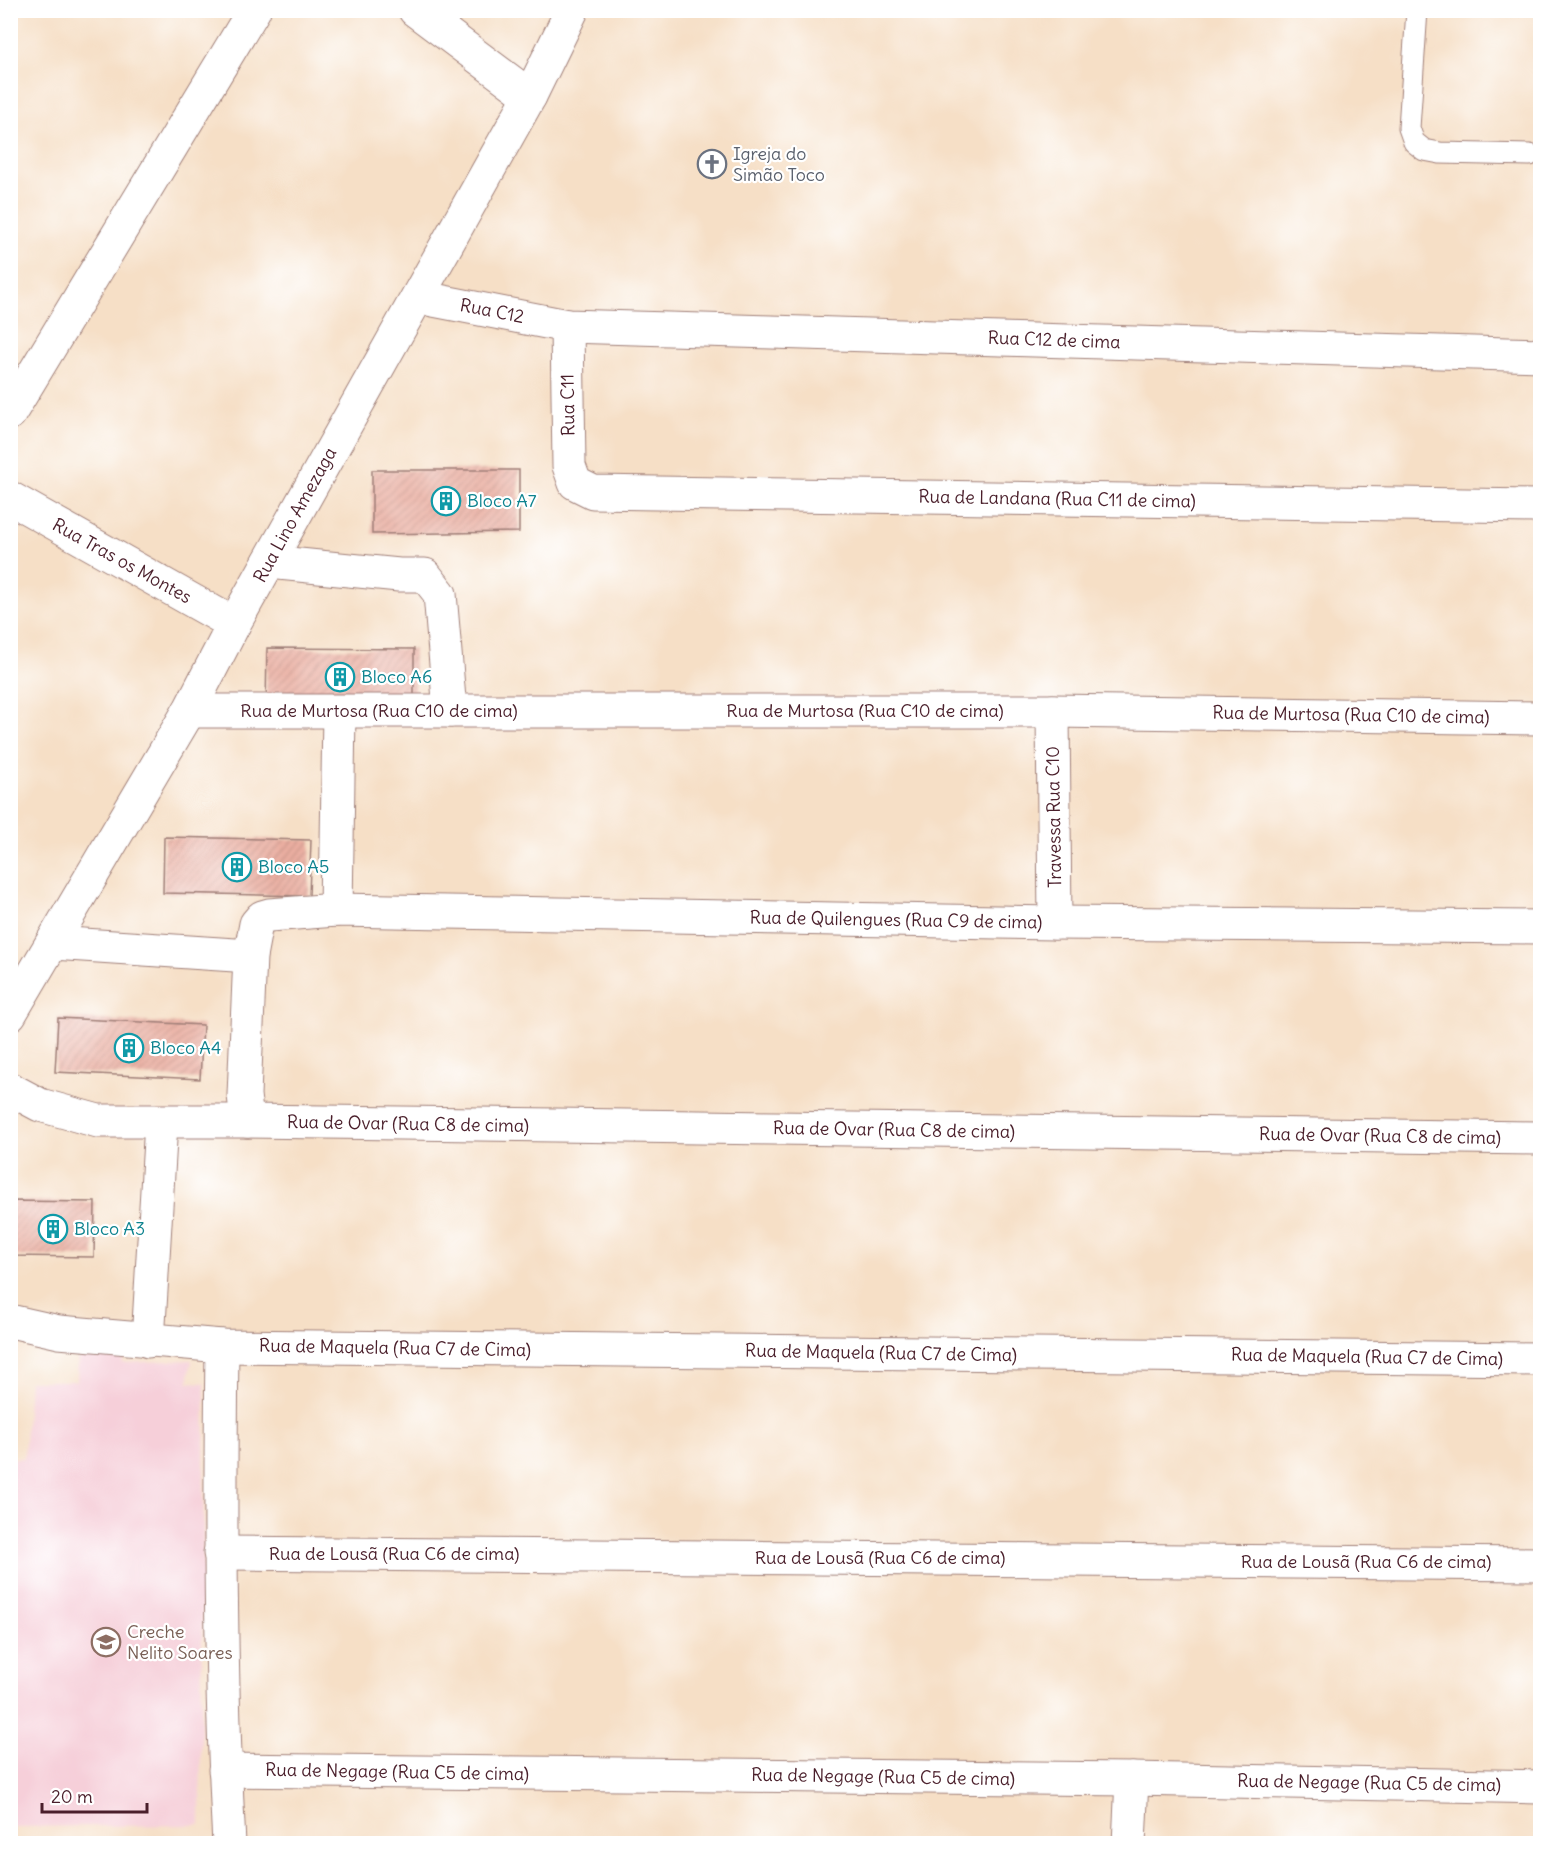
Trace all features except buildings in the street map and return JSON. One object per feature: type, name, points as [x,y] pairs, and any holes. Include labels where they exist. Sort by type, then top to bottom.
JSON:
[{"type":"street","points":[[10,413],[254,10]]},
{"type":"street","points":[[415,10],[530,96]]},
{"type":"street","name":"Rua Lino Amezaga","points":[[10,1014],[189,711],[234,624],[530,96],[572,10]]},
{"type":"street","name":"Rua C12","points":[[418,297],[567,326]]},
{"type":"street","name":"Rua C12 de cima","points":[[567,326],[1540,355]]},
{"type":"street","name":"Rua C11","points":[[567,326],[569,466],[575,483]]},
{"type":"street","name":"Rua de Landana (Rua C11 de cima)","points":[[575,483],[592,492],[1540,506]]},
{"type":"street","name":"Rua Tras os Montes","points":[[10,498],[234,624]]},
{"type":"street","points":[[269,562],[399,575],[425,575],[440,594],[450,711]]},
{"type":"street","name":"Rua de Murtosa (Rua C10 de cima)","points":[[189,711],[1053,711],[1540,718]]},
{"type":"street","name":"Travessa Rua C10","points":[[1053,711],[1055,923]]},
{"type":"street","points":[[336,910],[339,712]]},
{"type":"street","name":"Rua de Quilengues (Rua C9 de cima)","points":[[250,956],[256,924],[262,917],[336,910],[1055,923],[1540,927]]},
{"type":"street","points":[[52,943],[250,956],[245,1085],[247,1121]]},
{"type":"street","name":"Rua de Ovar (Rua C8 de cima)","points":[[10,1089],[40,1105],[98,1121],[1540,1138]]},
{"type":"street","points":[[147,1341],[161,1123]]},
{"type":"street","name":"Rua de Maquela (Rua C7 de Cima)","points":[[10,1321],[59,1332],[222,1346],[1540,1359]]},
{"type":"street","points":[[222,1346],[220,1553],[229,1844]]},
{"type":"street","name":"Rua de Lousã (Rua C6 de cima)","points":[[220,1553],[1540,1564]]},
{"type":"street","name":"Rua de Negage (Rua C5 de cima)","points":[[225,1770],[1132,1779],[1540,1786]]},
{"type":"street","points":[[1130,1844],[1132,1779]]},
{"type":"lane","points":[[1417,10],[1409,128],[1414,142],[1424,150],[1440,153],[1530,155]]},
{"type":"shaded area","name":"Creche Nelito Soares","points":[[128,1346],[122,1363],[192,1360],[188,1382],[205,1383],[200,1825],[11,1827],[10,1459],[24,1458],[29,1381],[77,1381],[78,1348]]},
{"type":"place","name":"Igreja do Simão Toco","points":[[712,164]]},
{"type":"place","name":"Bloco A7","points":[[446,501]]},
{"type":"place","name":"Bloco A6","points":[[340,677]]},
{"type":"place","name":"Bloco A5","points":[[237,867]]},
{"type":"place","name":"Bloco A4","points":[[129,1048]]},
{"type":"place","name":"Bloco A3","points":[[53,1229]]},
{"type":"place","name":"Creche Nelito Soares","points":[[106,1642]]}]
